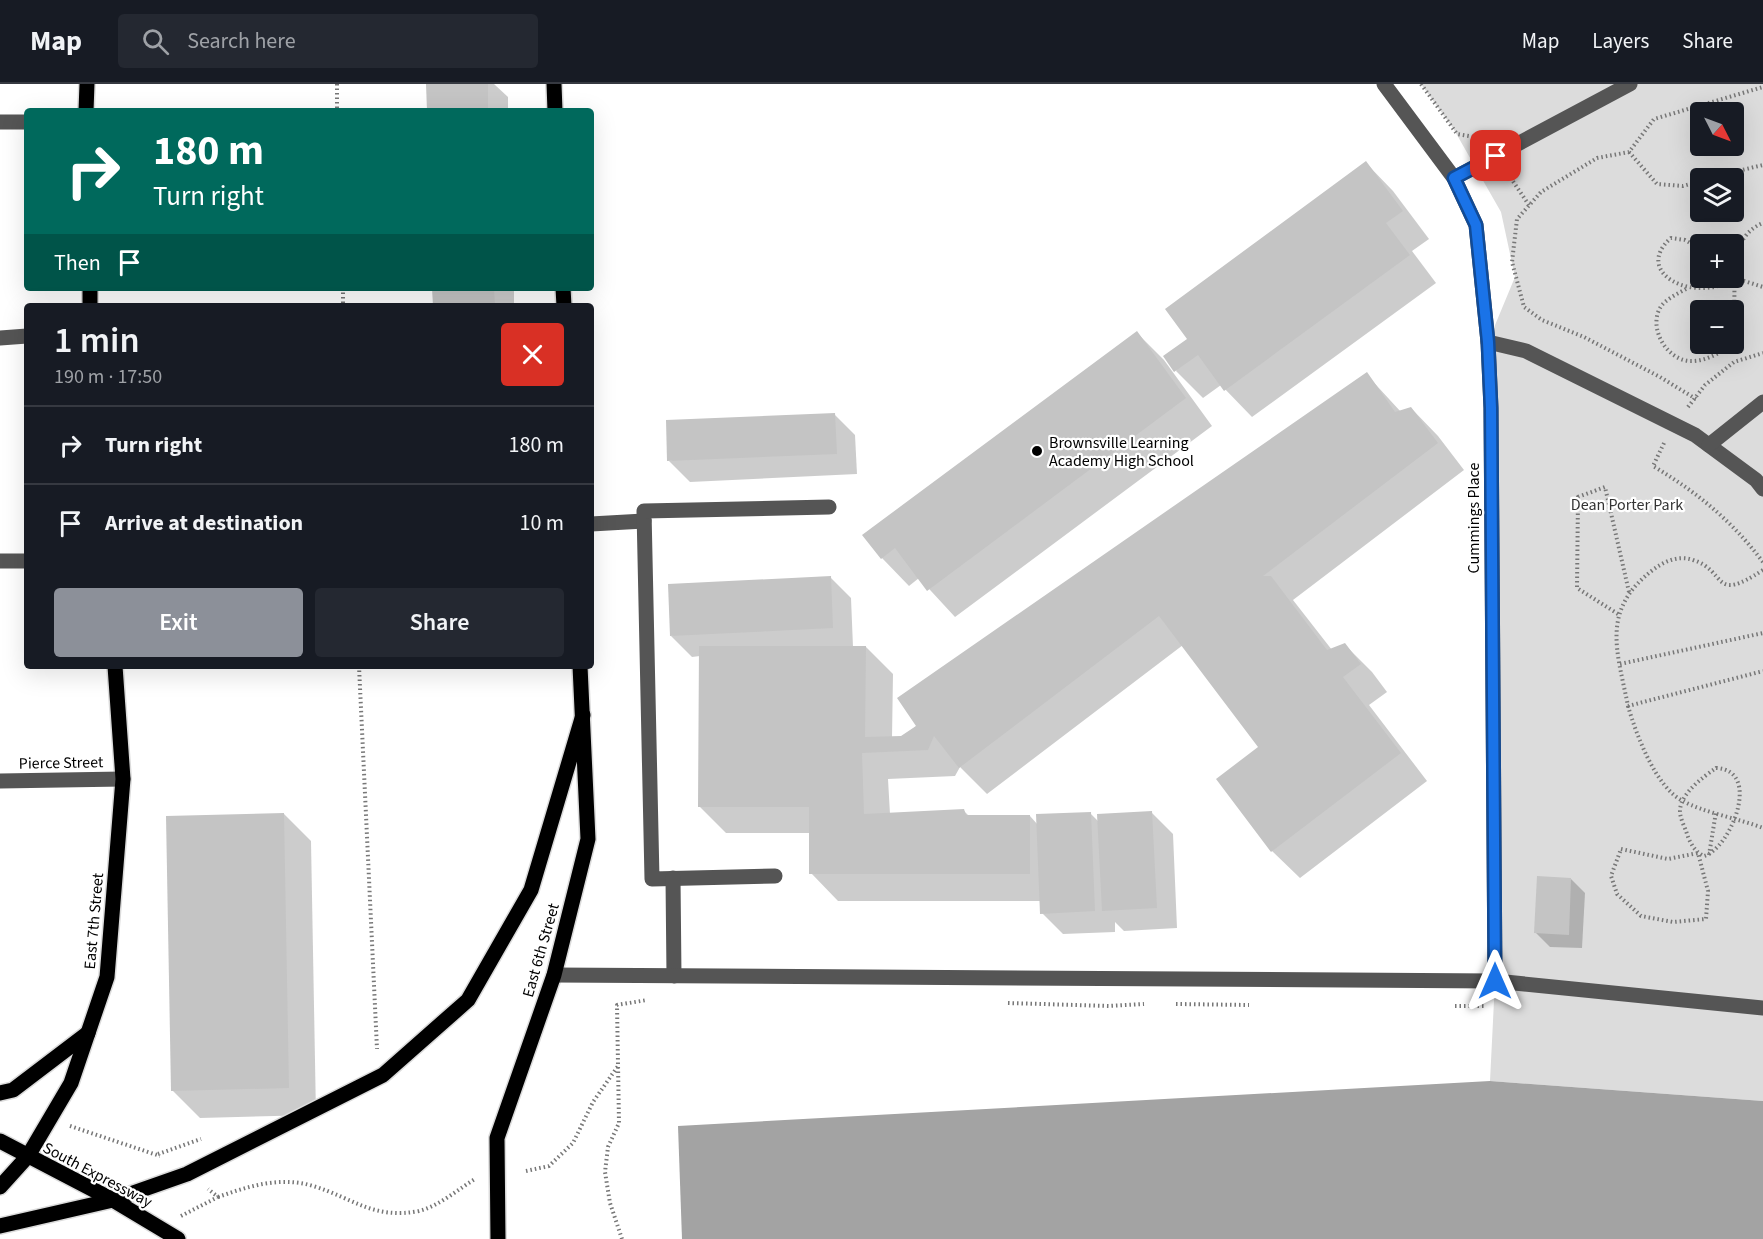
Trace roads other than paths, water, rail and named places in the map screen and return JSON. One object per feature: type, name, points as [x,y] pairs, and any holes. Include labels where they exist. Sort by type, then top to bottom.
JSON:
[{"type":"main road","points":[[86,108],[87,84]]},
{"type":"main road","points":[[554,84],[555,108]]},
{"type":"main road","name":"East 7th Street","points":[[0,1187],[28,1156],[71,1083],[107,977],[123,779],[115,669]]},
{"type":"main road","name":"East 6th Street","points":[[498,1239],[497,1138],[554,975],[588,839],[580,669]]},
{"type":"main road","points":[[0,1226],[113,1200],[187,1174],[383,1075],[468,1000],[531,890],[583,715]]},
{"type":"main road","points":[[0,1094],[13,1090],[88,1033]]},
{"type":"main road","name":"South Expressway","points":[[0,1141],[113,1200],[178,1239]]},
{"type":"street","name":"Cummings Place","points":[[1384,84],[1454,178],[1476,225],[1488,342],[1491,408],[1495,981]]},
{"type":"street","points":[[1454,178],[1630,84]]},
{"type":"street","points":[[0,122],[24,122]]},
{"type":"street","points":[[0,338],[24,336]]},
{"type":"street","points":[[1488,342],[1526,351],[1674,424],[1709,445],[1756,480],[1763,489]]},
{"type":"street","points":[[1709,445],[1763,402]]},
{"type":"street","points":[[775,876],[652,879],[644,511],[829,507]]},
{"type":"street","points":[[594,524],[644,521]]},
{"type":"street","points":[[0,561],[24,561]]},
{"type":"street","name":"Pierce Street","points":[[0,781],[123,779]]},
{"type":"street","points":[[673,878],[674,976]]},
{"type":"street","points":[[554,975],[1495,981],[1763,1008]]},
{"type":"place","name":"Brownsville Learning Academy High School","points":[[1037,451]]},
{"type":"park label","name":"Dean Porter Park","points":[[1627,504]]}]
